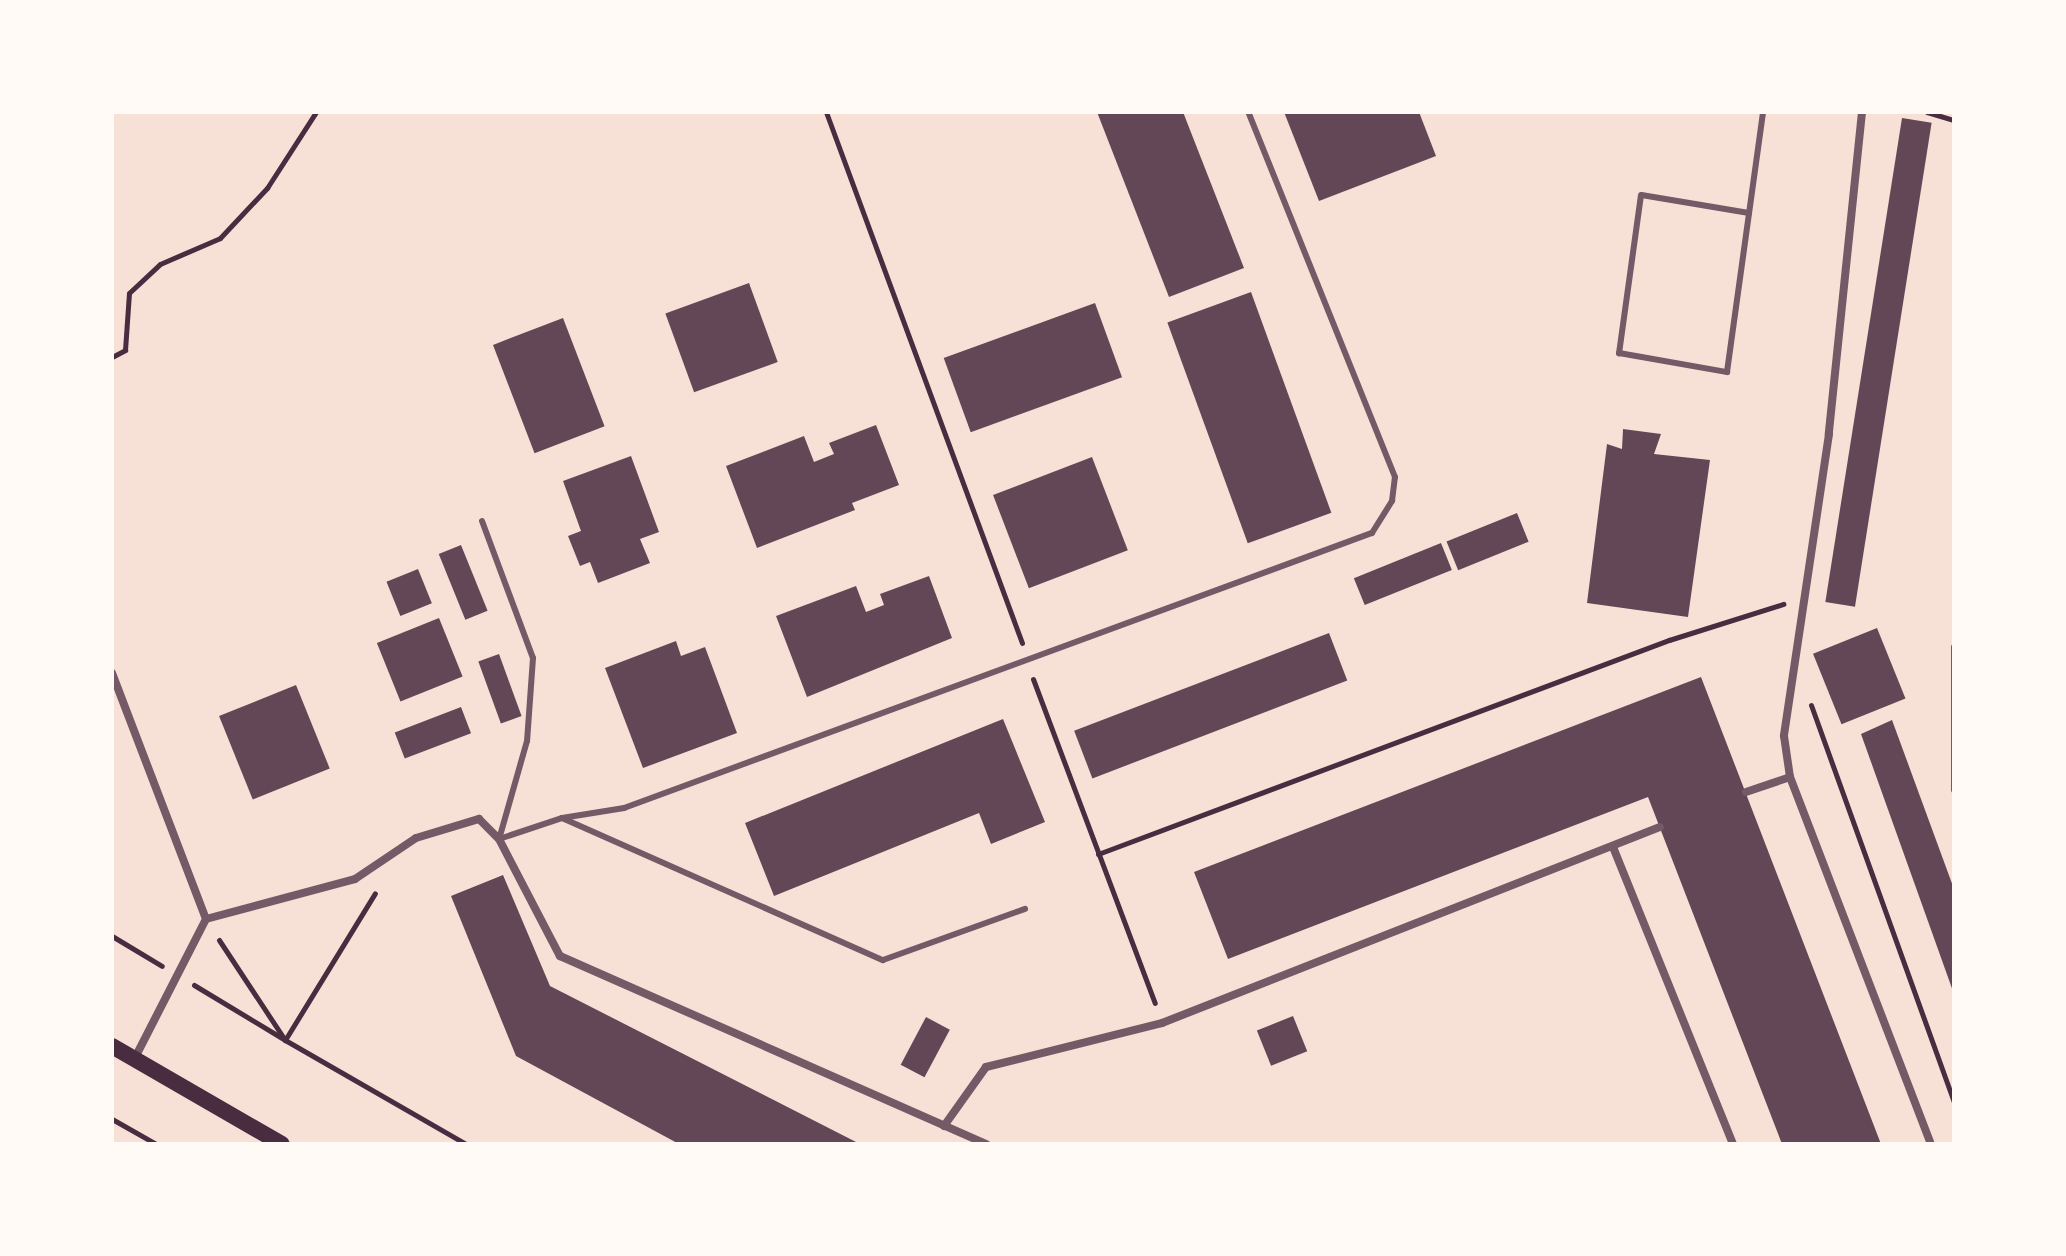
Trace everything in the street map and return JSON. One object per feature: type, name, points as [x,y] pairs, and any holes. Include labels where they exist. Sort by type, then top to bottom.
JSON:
[{"type":"main road","points":[[112,1046],[282,1144]]},
{"type":"street","points":[[1862,112],[1807,596],[1784,736],[1790,777],[1931,1144]]},
{"type":"street","points":[[112,673],[206,919]]},
{"type":"street","points":[[1746,792],[1790,777]]},
{"type":"street","points":[[134,1059],[206,919],[355,879],[416,838],[479,819],[499,839],[560,956],[986,1144]]},
{"type":"street","points":[[944,1126],[986,1067],[1162,1023],[1660,827]]},
{"type":"street","points":[[1613,847],[1733,1144]]},
{"type":"lane","points":[[499,839],[562,818],[624,808],[1372,533],[1392,501],[1395,477],[1248,112]]},
{"type":"lane","points":[[1749,213],[1641,195],[1619,353],[1727,372],[1763,112]]},
{"type":"lane","points":[[482,521],[533,658],[527,741],[499,839]]},
{"type":"lane","points":[[1954,647],[1954,790]]},
{"type":"lane","points":[[562,818],[883,960],[1025,909]]},
{"type":"path","points":[[112,357],[125,350],[129,293],[160,264],[220,238],[267,188],[316,112]]},
{"type":"path","points":[[826,112],[1162,1023]]},
{"type":"path","points":[[1927,112],[1954,120]]},
{"type":"path","points":[[1098,854],[1669,640],[1807,596]]},
{"type":"path","points":[[1809,697],[1954,1103]]},
{"type":"path","points":[[285,1040],[382,882]]},
{"type":"path","points":[[206,919],[285,1040]]},
{"type":"path","points":[[112,936],[466,1144]]},
{"type":"path","points":[[112,1119],[156,1144]]},
{"type":"building","points":[[1097,112],[1183,112],[1244,268],[1169,297]]},
{"type":"building","points":[[1284,112],[1419,112],[1436,156],[1319,201]]},
{"type":"building","points":[[1902,118],[1932,123],[1855,607],[1825,602]]},
{"type":"building","points":[[749,283],[778,362],[694,392],[665,313]]},
{"type":"building","points":[[1251,292],[1331,513],[1248,543],[1167,322]]},
{"type":"building","points":[[1095,303],[1122,377],[971,432],[944,358]]},
{"type":"building","points":[[563,318],[605,426],[535,453],[493,345]]},
{"type":"building","points":[[876,425],[899,485],[852,503],[855,510],[757,548],[726,466],[804,436],[814,462],[834,454],[829,443]]},
{"type":"building","points":[[1623,429],[1661,434],[1654,454],[1710,460],[1688,617],[1587,603],[1607,444],[1622,449]]},
{"type":"building","points":[[631,456],[659,532],[640,539],[650,563],[598,583],[590,562],[580,566],[568,536],[581,531],[563,481]]},
{"type":"building","points":[[1092,457],[1128,550],[1029,588],[993,495]]},
{"type":"building","points":[[1517,513],[1529,542],[1458,570],[1447,541]]},
{"type":"building","points":[[1441,543],[1452,570],[1365,605],[1354,578]]},
{"type":"building","points":[[461,545],[488,611],[465,620],[439,554]]},
{"type":"building","points":[[418,569],[432,603],[400,616],[386,582]]},
{"type":"building","points":[[929,576],[952,638],[807,697],[776,616],[856,586],[866,612],[884,605],[880,594]]},
{"type":"building","points":[[439,618],[463,676],[400,702],[377,643]]},
{"type":"building","points":[[1877,628],[1905,698],[1841,724],[1813,654]]},
{"type":"building","points":[[1329,633],[1347,681],[1092,778],[1074,731]]},
{"type":"building","points":[[676,641],[681,656],[705,647],[737,733],[643,768],[605,668]]},
{"type":"building","points":[[499,654],[522,716],[501,724],[478,662]]},
{"type":"building","points":[[1701,677],[1881,1144],[1782,1144],[1648,797],[1228,959],[1194,872]]},
{"type":"building","points":[[296,685],[330,768],[253,800],[219,716]]},
{"type":"building","points":[[461,707],[471,733],[405,759],[395,732]]},
{"type":"building","points":[[1003,719],[1045,822],[991,844],[979,813],[774,896],[745,823]]},
{"type":"building","points":[[1892,720],[1954,889],[1954,994],[1861,734]]},
{"type":"building","points":[[503,875],[550,986],[860,1144],[679,1144],[516,1056],[451,896]]},
{"type":"building","points":[[1293,1016],[1307,1051],[1271,1066],[1257,1031]]},
{"type":"building","points":[[926,1017],[950,1030],[924,1077],[901,1065]]}]
